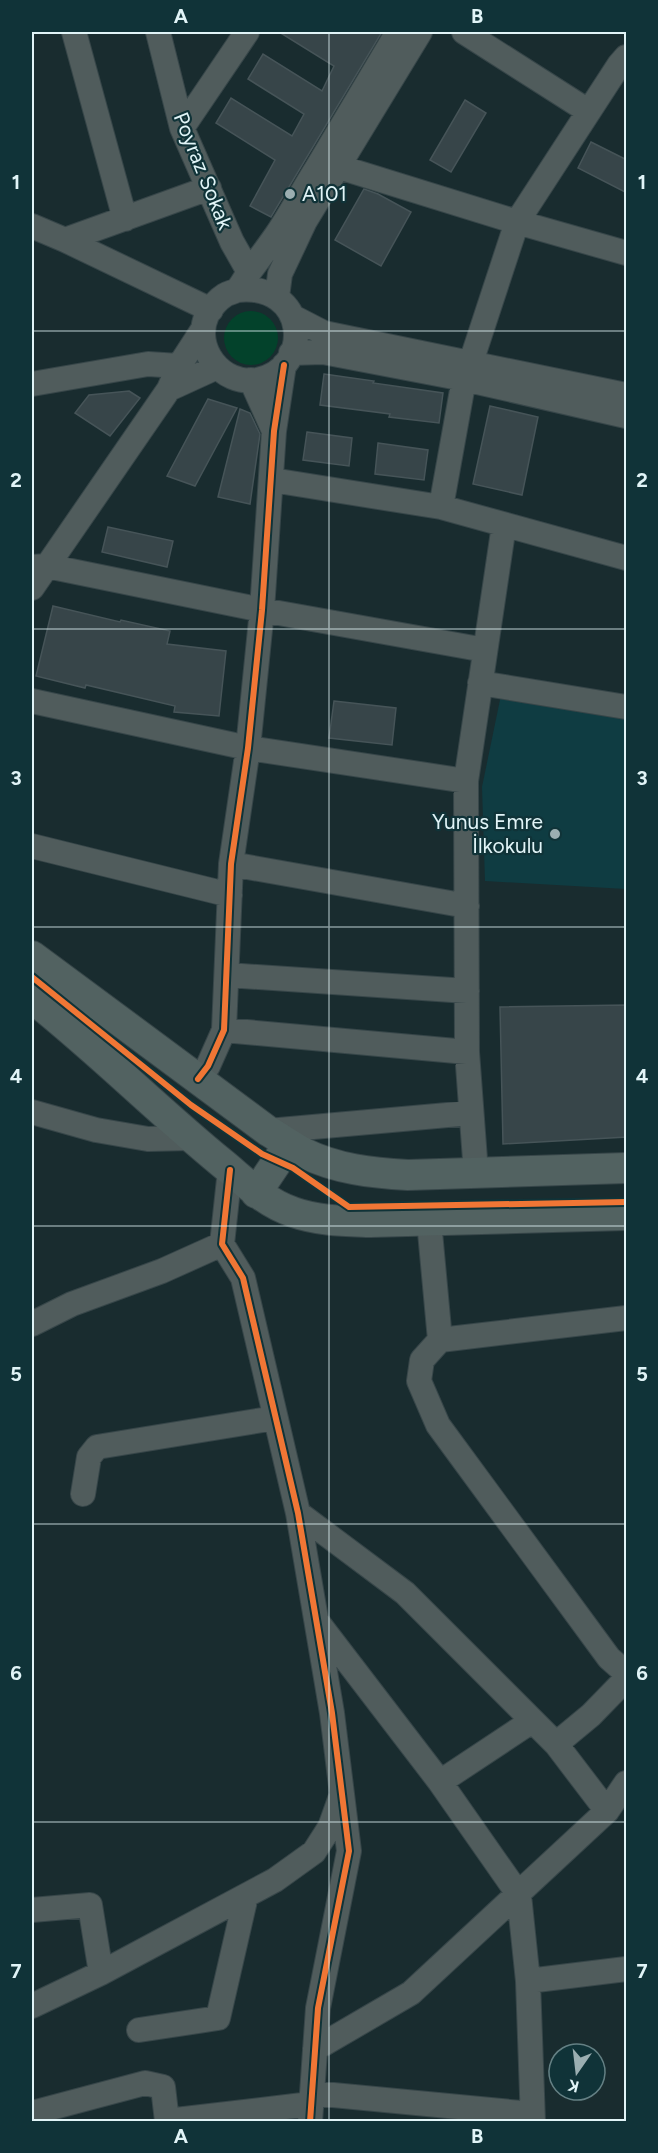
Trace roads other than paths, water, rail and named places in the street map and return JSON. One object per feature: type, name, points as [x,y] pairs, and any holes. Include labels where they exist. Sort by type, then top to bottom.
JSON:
[{"type":"main road","points":[[32,956],[278,1138],[304,1153],[329,1163],[380,1174],[627,1168]]},
{"type":"main road","points":[[32,998],[256,1193],[293,1212],[333,1221],[429,1221],[627,1215]]},
{"type":"main road","points":[[168,1118],[198,1079]]},
{"type":"main road","points":[[256,1193],[278,1138]]},
{"type":"street","points":[[74,32],[126,219]]},
{"type":"street","name":"Poyraz Sokak","points":[[158,32],[182,128],[232,242],[243,281]]},
{"type":"street","points":[[182,128],[247,32]]},
{"type":"street","points":[[32,588],[39,567],[169,389],[179,366],[207,320],[225,295],[243,281],[277,233],[398,32]]},
{"type":"street","points":[[277,297],[280,274],[305,220],[420,32]]},
{"type":"street","points":[[464,32],[588,111]]},
{"type":"street","points":[[441,507],[468,370],[517,222],[588,111],[619,65],[627,57]]},
{"type":"street","points":[[336,166],[517,222],[627,253]]},
{"type":"street","points":[[65,240],[209,188]]},
{"type":"street","points":[[32,227],[65,240],[207,320]]},
{"type":"street","points":[[198,1079],[208,1066],[224,1030],[231,864],[248,748],[262,610],[274,431],[287,359],[296,332],[293,317],[277,297],[265,290],[251,288],[243,281]]},
{"type":"street","points":[[293,317],[324,333],[468,370],[627,416]]},
{"type":"street","points":[[207,320],[204,343],[208,356],[228,376],[241,380],[268,377],[287,359],[323,352],[468,370],[627,394]]},
{"type":"street","points":[[32,384],[148,364],[179,366]]},
{"type":"street","points":[[169,389],[217,367]]},
{"type":"street","points":[[251,380],[274,431]]},
{"type":"street","points":[[272,480],[441,507],[627,558]]},
{"type":"street","points":[[476,1173],[467,1052],[466,781],[504,525]]},
{"type":"street","points":[[39,567],[485,650]]},
{"type":"street","points":[[480,683],[627,707]]},
{"type":"street","points":[[32,701],[248,748],[466,781]]},
{"type":"street","points":[[32,846],[230,895]]},
{"type":"street","points":[[231,864],[467,906]]},
{"type":"street","points":[[227,975],[467,991]]},
{"type":"street","points":[[224,1030],[467,1052]]},
{"type":"street","points":[[278,1138],[470,1113]]},
{"type":"street","points":[[33,1118],[148,1139],[191,1138]]},
{"type":"street","points":[[230,1170],[222,1244],[243,1278],[298,1513],[332,1713],[349,1851],[318,2008],[311,2106]]},
{"type":"street","points":[[429,1221],[440,1340]]},
{"type":"street","points":[[32,1324],[72,1304],[162,1271],[222,1244]]},
{"type":"street","points":[[627,1318],[440,1340],[422,1360],[419,1381],[438,1425],[609,1658],[627,1673]]},
{"type":"street","points":[[83,1494],[89,1457],[97,1448],[276,1418]]},
{"type":"street","points":[[298,1513],[405,1593],[556,1744],[607,1811]]},
{"type":"street","points":[[32,2114],[145,2083],[163,2087],[167,2121],[311,2106],[532,2118],[528,1982],[519,1895],[440,1782],[316,1620]]},
{"type":"street","points":[[556,1744],[591,1715],[627,1679]]},
{"type":"street","points":[[440,1782],[532,1721]]},
{"type":"street","points":[[315,2049],[411,1993],[607,1811],[627,1783]]},
{"type":"street","points":[[32,2006],[101,1973],[275,1880],[314,1852],[330,1827],[341,1797]]},
{"type":"street","points":[[139,2030],[218,2018],[246,1896]]},
{"type":"street","points":[[32,1910],[90,1905],[101,1973]]},
{"type":"street","points":[[528,1982],[627,1969]]},
{"type":"place","name":"A101","points":[[290,194]]},
{"type":"place","name":"Yunus Emre İlkokulu","points":[[555,834]]}]
